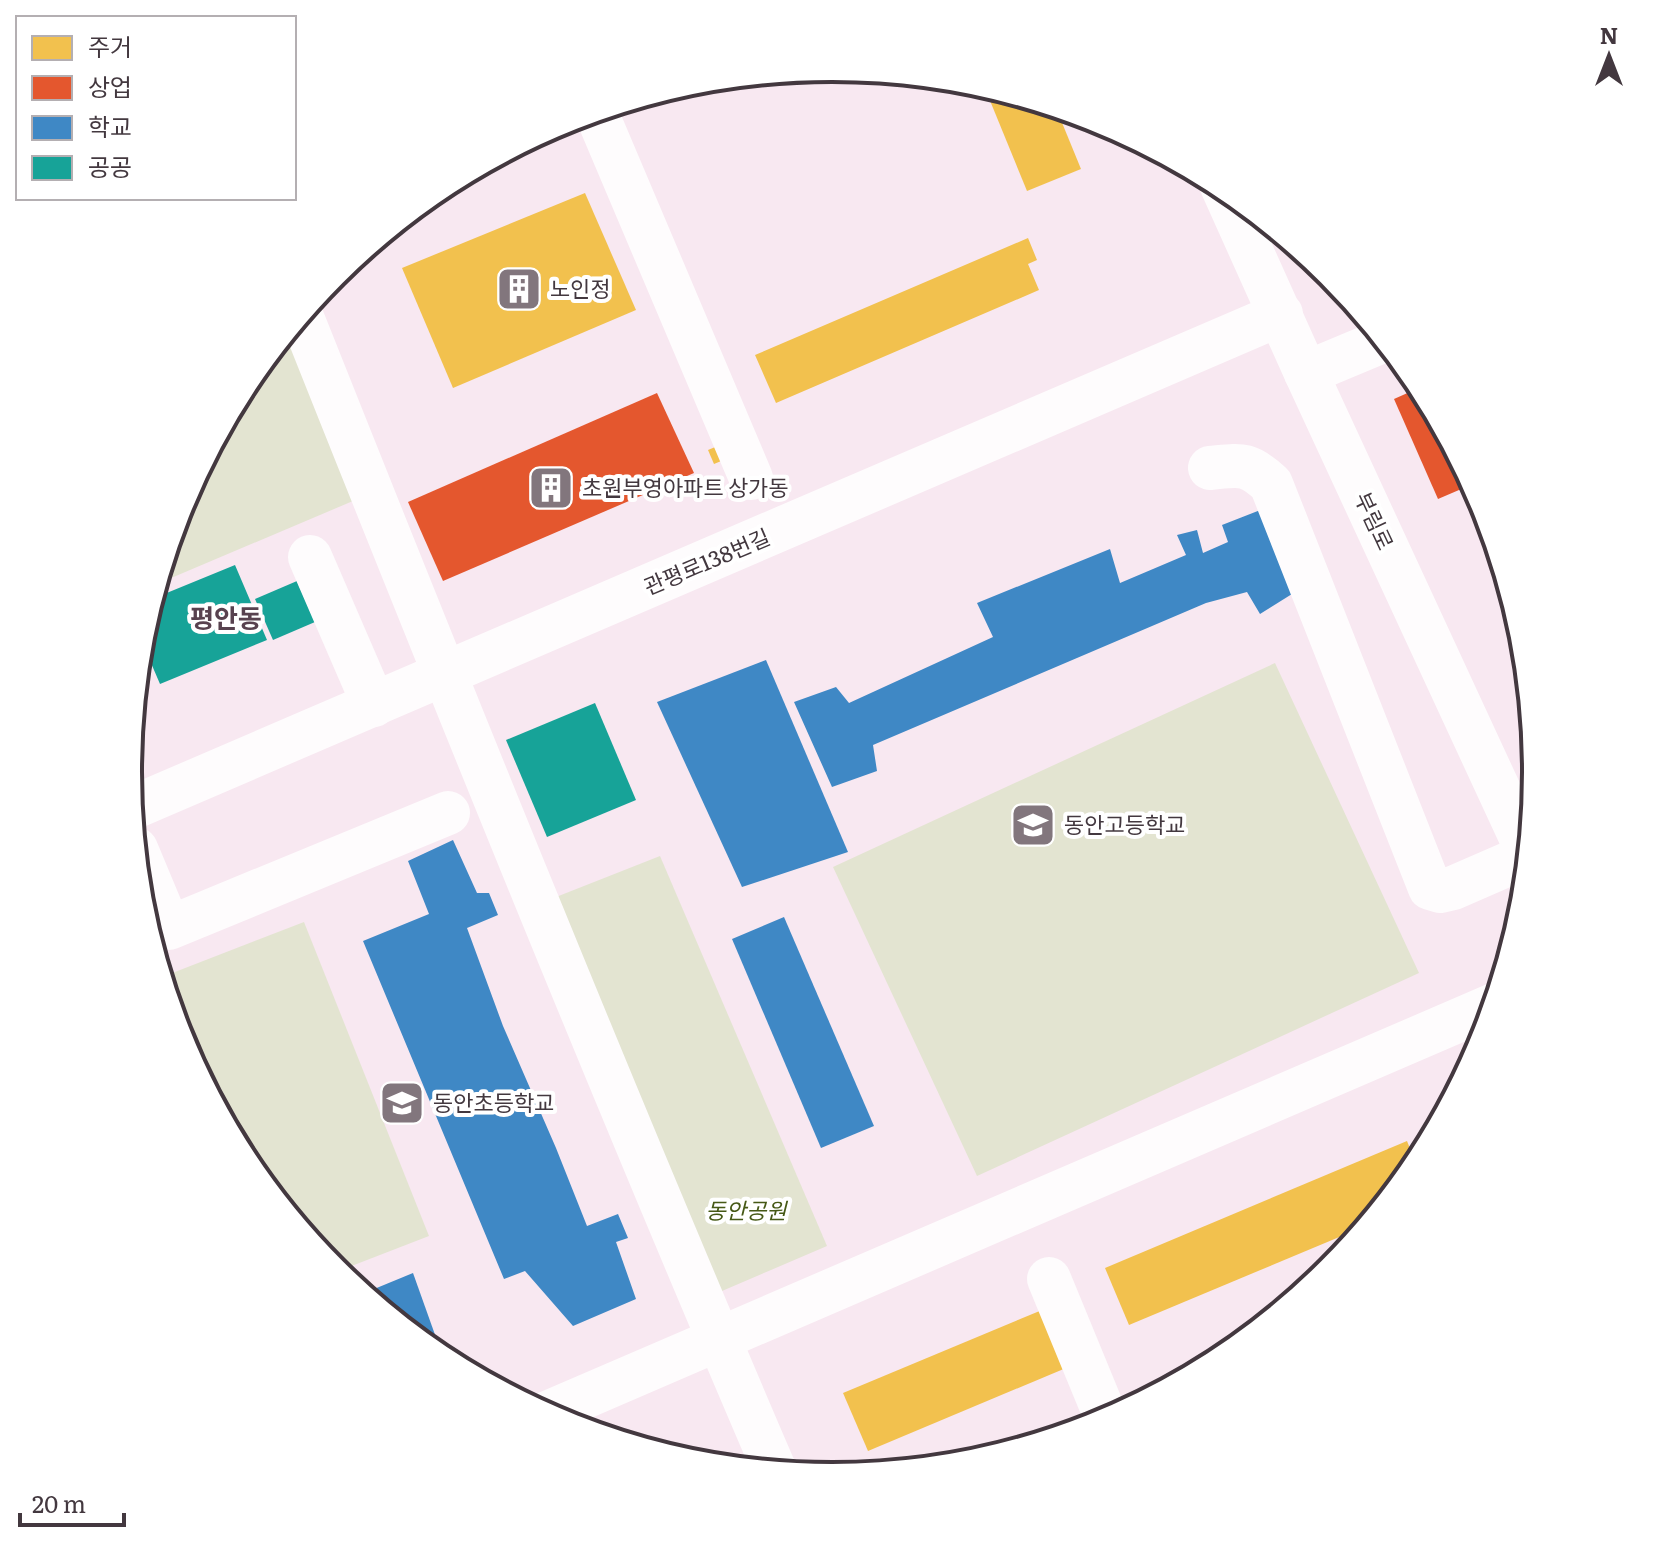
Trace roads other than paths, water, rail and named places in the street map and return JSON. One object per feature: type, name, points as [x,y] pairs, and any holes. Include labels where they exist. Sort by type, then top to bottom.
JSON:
[{"type":"street","points":[[601,123],[751,478]]},
{"type":"street","name":"부림로","points":[[1233,211],[1520,836]]},
{"type":"street","name":"관평로138번길","points":[[143,803],[1281,314]]},
{"type":"street","points":[[306,326],[477,755],[770,1460]]},
{"type":"street","points":[[1306,373],[1374,345]]},
{"type":"street","points":[[1210,468],[1242,465],[1271,484],[1430,888],[1440,891],[1453,888],[1517,860]]},
{"type":"street","points":[[310,557],[374,705]]},
{"type":"street","points":[[152,887],[169,928],[448,813]]},
{"type":"street","points":[[561,1407],[1480,1011]]},
{"type":"street","points":[[1049,1279],[1102,1408]]},
{"type":"place","name":"노인정","points":[[519,289]]},
{"type":"place","name":"초원부영아파트 상가동","points":[[551,488]]},
{"type":"place","name":"동안고등학교","points":[[1033,825]]},
{"type":"place","name":"동안초등학교","points":[[402,1103]]},
{"type":"district","name":"평안동","points":[[226,619]]},
{"type":"park label","name":"동안공원","points":[[746,1211]]}]
